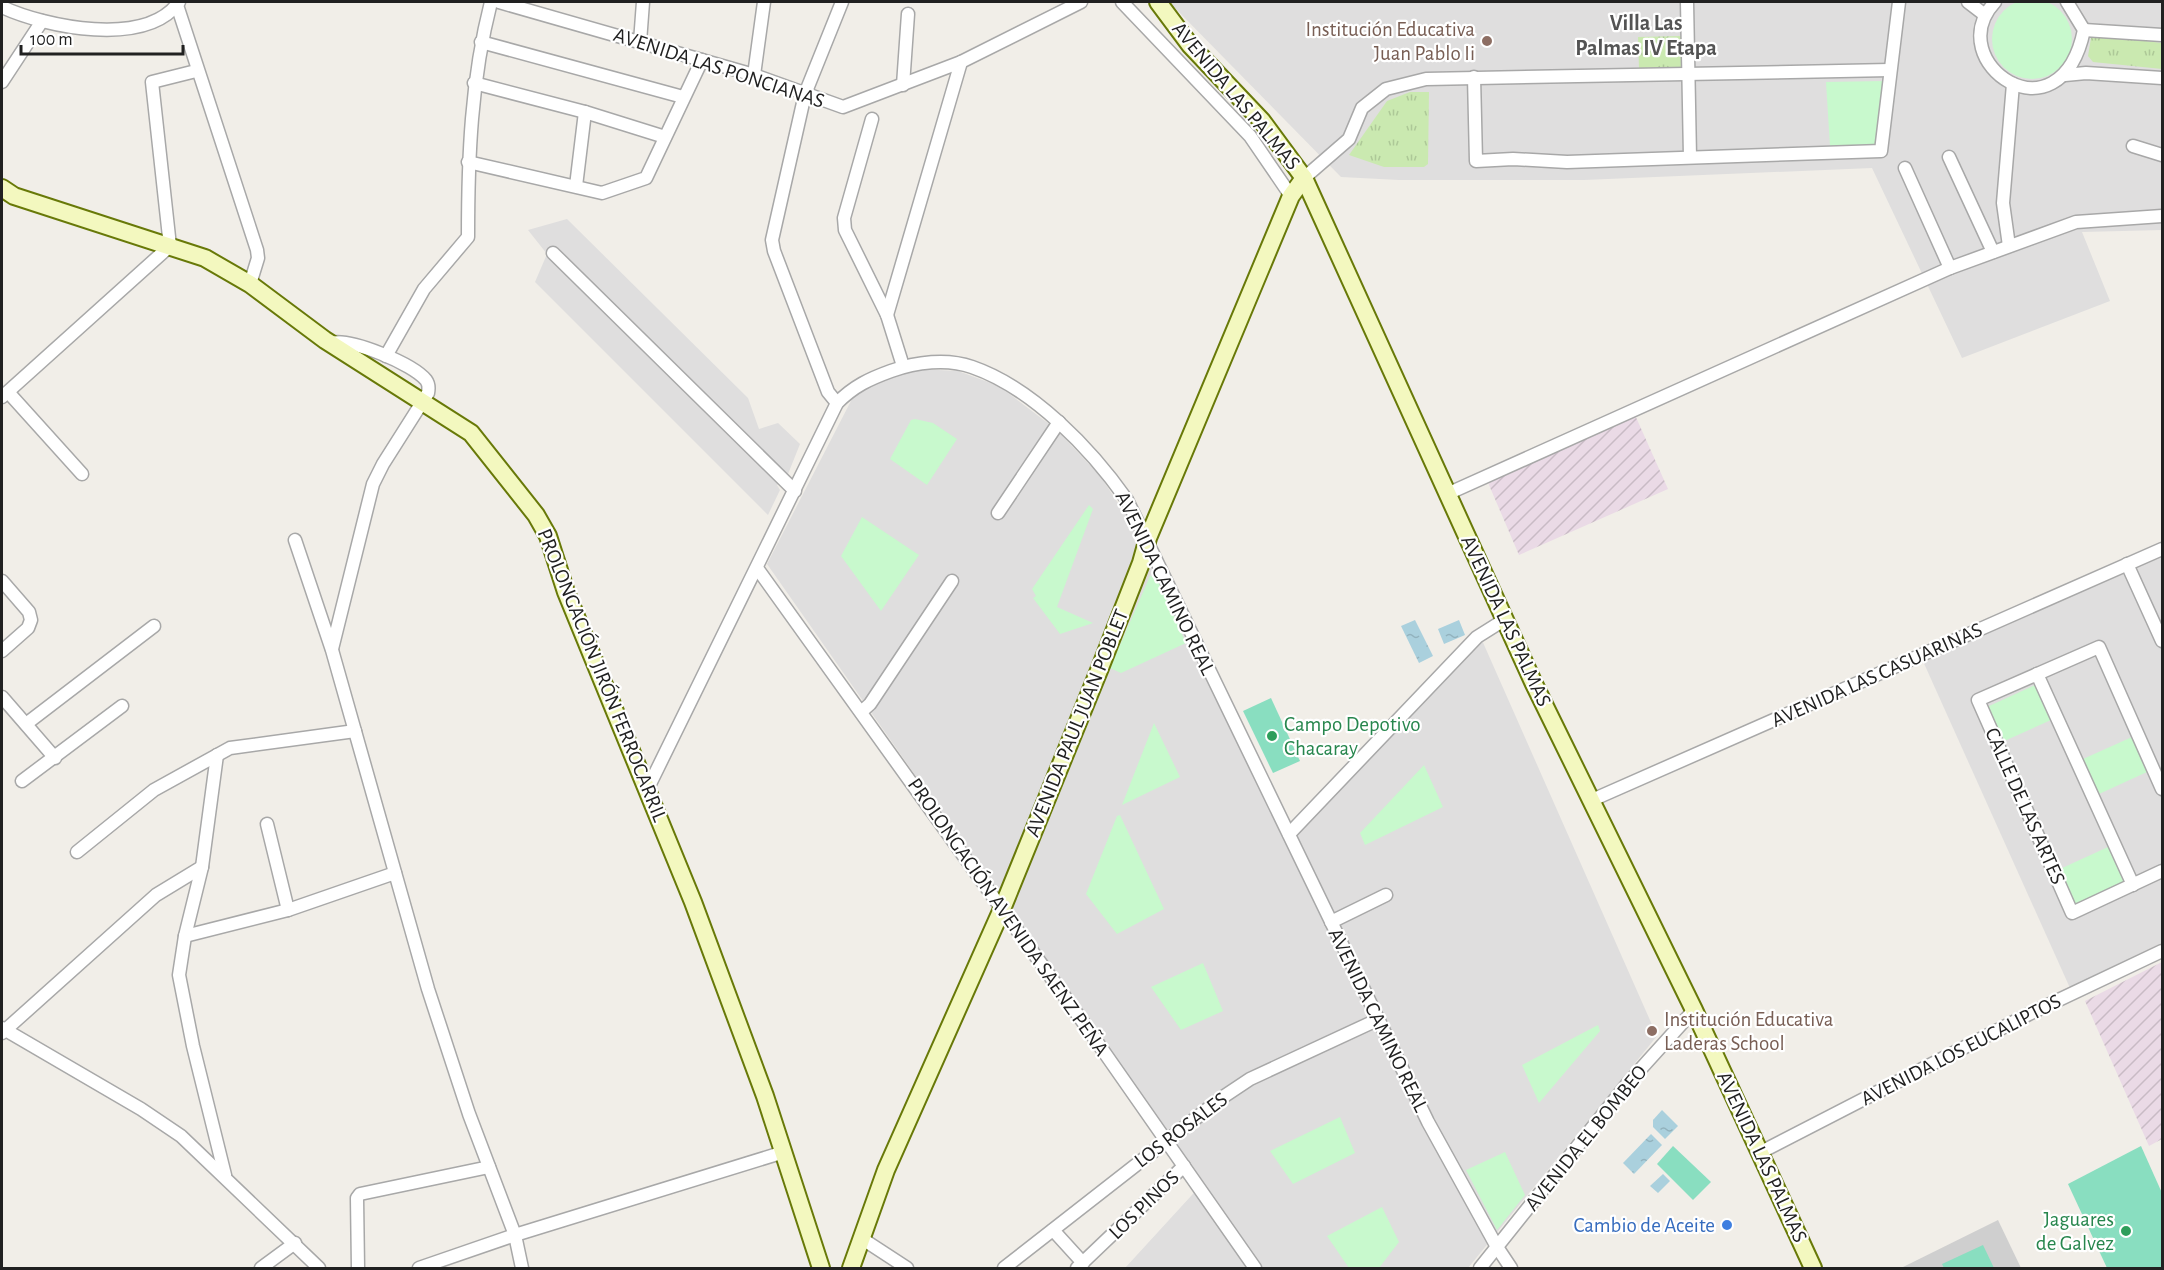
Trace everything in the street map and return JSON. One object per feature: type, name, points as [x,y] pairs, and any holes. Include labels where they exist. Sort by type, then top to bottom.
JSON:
[{"type":"street","points":[[386,356],[424,289],[468,237],[468,162],[474,82],[491,2]]},
{"type":"street","name":"AVENIDA LAS PONCIANAS","points":[[499,2],[754,75],[843,107],[960,62],[1081,2]]},
{"type":"street","points":[[640,42],[643,2]]},
{"type":"street","points":[[754,75],[764,2]]},
{"type":"street","points":[[837,403],[828,392],[772,240],[805,94],[842,2]]},
{"type":"street","points":[[1122,2],[1250,136],[1291,196]]},
{"type":"street","name":"AVENIDA LAS PALMAS","points":[[1158,2],[1190,45],[1262,121],[1304,178],[1504,620],[1694,1010],[1813,1269]]},
{"type":"street","points":[[1686,2],[1690,157]]},
{"type":"street","points":[[1474,77],[1476,161],[1512,159],[1567,162],[1881,151],[1899,2]]},
{"type":"street","points":[[1968,2],[1985,15]]},
{"type":"street","points":[[1993,2],[1985,15],[1981,35],[1984,56],[1996,73],[2013,84],[2040,87],[2065,75],[2086,73],[2163,78]]},
{"type":"street","points":[[2,7],[42,21],[101,30],[139,26],[159,18],[178,3],[196,70],[257,250],[258,258],[250,284]]},
{"type":"street","points":[[2065,75],[2080,52],[2084,30],[2073,5]]},
{"type":"street","points":[[903,85],[908,14]]},
{"type":"street","points":[[2,82],[42,21]]},
{"type":"street","points":[[1164,45],[1178,29]]},
{"type":"street","points":[[2084,30],[2163,35]]},
{"type":"street","points":[[481,42],[683,97]]},
{"type":"street","points":[[468,162],[602,193],[646,178],[702,60]]},
{"type":"street","points":[[887,315],[960,62]]},
{"type":"street","points":[[82,474],[4,395],[170,246],[152,82],[196,70]]},
{"type":"street","points":[[1304,178],[1349,139],[1362,108],[1386,89],[1426,79],[1890,70]]},
{"type":"street","points":[[474,82],[585,112],[665,137]]},
{"type":"street","points":[[2009,246],[2003,203],[2013,84]]},
{"type":"street","points":[[576,186],[585,112]]},
{"type":"street","points":[[872,119],[844,218],[845,230],[887,315],[903,366]]},
{"type":"street","points":[[2133,146],[2163,155]]},
{"type":"street","points":[[1949,157],[1993,252]]},
{"type":"street","points":[[1905,168],[1950,268]]},
{"type":"street","name":"AVENIDA PAUL JUAN POBLET","points":[[851,1269],[886,1170],[1002,909],[1142,563],[1148,538],[1291,196],[1304,178]]},
{"type":"street","name":"PROLONGACIÓN JIRÓN FERROCARRIL","points":[[6,195],[205,258],[250,284],[331,344],[471,434],[544,529],[566,592],[693,902],[784,1152],[821,1269]]},
{"type":"street","points":[[1447,495],[1950,268],[2076,222],[2163,216]]},
{"type":"street","points":[[553,253],[795,491]]},
{"type":"street","points":[[331,344],[348,342],[386,356],[425,379],[429,390],[382,464],[374,484],[332,650]]},
{"type":"street","name":"AVENIDA CAMINO REAL","points":[[647,790],[837,403],[853,387],[903,366],[947,362],[972,367],[1005,382],[1059,422],[1103,466],[1127,500],[1148,538],[1195,642],[1377,1020],[1428,1122],[1511,1269]]},
{"type":"street","points":[[998,513],[1059,422]]},
{"type":"street","points":[[295,540],[332,650],[428,989],[489,1167],[515,1235],[522,1269]]},
{"type":"street","name":"AVENIDA LAS CASUARINAS","points":[[1592,800],[2163,549]]},
{"type":"street","points":[[2127,564],[2163,641]]},
{"type":"street","name":"PROLONGACIÓN AVENIDA SAENZ PEÑA","points":[[757,568],[1002,909],[1255,1269]]},
{"type":"street","points":[[2,581],[28,612],[31,620],[28,628],[2,651]]},
{"type":"street","points":[[861,712],[870,704],[952,581]]},
{"type":"street","points":[[1289,834],[1477,637],[1504,620]]},
{"type":"street","points":[[26,724],[154,626]]},
{"type":"street","points":[[2163,789],[2099,647],[2037,674],[2133,885],[2163,871]]},
{"type":"street","name":"CALLE DE LAS ARTES","points":[[2037,674],[1978,700],[2072,913],[2133,885]]},
{"type":"street","points":[[2,697],[55,758]]},
{"type":"street","points":[[21,781],[55,758],[122,706]]},
{"type":"street","points":[[77,852],[154,790],[216,755],[250,744],[355,731]]},
{"type":"street","points":[[216,755],[202,867],[185,936],[179,975],[193,1046],[225,1176]]},
{"type":"street","points":[[267,824],[288,910]]},
{"type":"street","points":[[202,867],[156,895],[2,1030],[141,1109],[181,1136],[295,1243],[319,1269]]},
{"type":"street","points":[[185,936],[288,910],[395,873]]},
{"type":"street","points":[[1331,922],[1386,895]]},
{"type":"street","name":"AVENIDA LOS EUCALIPTOS","points":[[1761,1152],[2029,1014],[2163,951]]},
{"type":"street","name":"AVENIDA EL BOMBEO","points":[[1480,1269],[1628,1083],[1694,1010]]},
{"type":"street","name":"LOS ROSALES","points":[[1004,1269],[1166,1140],[1250,1079],[1377,1020]]},
{"type":"street","points":[[419,1269],[515,1235],[784,1152]]},
{"type":"street","name":"LOS PINOS","points":[[1080,1266],[1184,1166]]},
{"type":"street","points":[[358,1269],[357,1198],[360,1194],[489,1167]]},
{"type":"street","points":[[1053,1230],[1080,1266]]},
{"type":"street","points":[[861,1238],[907,1269]]},
{"type":"street","points":[[261,1269],[295,1243]]},
{"type":"shaded area","points":[[2162,2],[2162,230],[2082,232],[2110,301],[1962,358],[1872,168],[1584,180],[1399,180],[1341,177],[1170,3]]},
{"type":"shaded area","points":[[567,219],[748,398],[759,429],[778,423],[800,444],[788,474],[777,485],[780,490],[768,515],[535,282],[547,254],[528,230]]},
{"type":"shaded area","points":[[918,369],[958,371],[999,386],[1057,430],[1101,477],[1140,537],[1288,845],[1481,638],[1657,1036],[1468,1268],[1125,1268],[1202,1184],[767,564],[853,397],[880,379]]},
{"type":"shaded area","points":[[1635,415],[1668,489],[1519,555],[1489,485],[1490,478]]},
{"type":"shaded area","points":[[2162,551],[2162,943],[2070,988],[1922,659]]},
{"type":"shaded area","points":[[2162,962],[2162,1139],[2149,1146],[2085,1001]]},
{"type":"shaded area","points":[[1998,1220],[2021,1268],[1901,1268]]},
{"type":"green space","points":[[2032,-1],[2047,2],[2060,11],[2069,24],[2072,39],[2069,54],[2060,67],[2047,76],[2032,79],[2017,76],[2004,67],[1995,54],[1992,39],[1995,24],[2004,11],[2017,2]]},
{"type":"green space","points":[[2096,35],[2162,43],[2162,69],[2093,62],[2088,56],[2091,38]]},
{"type":"green space","points":[[1681,36],[1681,67],[1639,68],[1638,37]]},
{"type":"green space","points":[[1884,81],[1876,145],[1830,146],[1826,82]]},
{"type":"green space","points":[[1410,92],[1429,92],[1428,164],[1424,167],[1384,167],[1349,155],[1387,101]]},
{"type":"green space","points":[[911,420],[933,423],[957,439],[927,485],[890,459]]},
{"type":"green space","points":[[1089,505],[1093,509],[1057,607],[1093,623],[1060,634],[1033,598],[1036,596],[1032,589]]},
{"type":"green space","points":[[862,517],[919,555],[881,611],[841,556]]},
{"type":"green space","points":[[1150,576],[1156,577],[1186,643],[1121,673],[1110,668]]},
{"type":"green space","points":[[2035,685],[2051,720],[2002,742],[1987,707]]},
{"type":"green space","name":"Campo Depotivo Chacaray","points":[[1271,698],[1300,761],[1273,773],[1243,711]]},
{"type":"green space","points":[[1154,723],[1180,777],[1122,805]]},
{"type":"green space","points":[[2132,737],[2147,772],[2099,794],[2083,759]]},
{"type":"green space","points":[[1424,765],[1443,807],[1365,845],[1360,833]]},
{"type":"green space","points":[[1120,815],[1164,909],[1117,934],[1086,894],[1117,816]]},
{"type":"green space","points":[[2108,847],[2124,882],[2075,904],[2060,869]]},
{"type":"green space","points":[[1203,963],[1223,1011],[1181,1030],[1151,987]]},
{"type":"green space","points":[[1598,1025],[1600,1031],[1539,1103],[1522,1065]]},
{"type":"green space","points":[[1340,1117],[1355,1153],[1293,1184],[1270,1151]]},
{"type":"green space","points":[[1673,1146],[1711,1182],[1693,1200],[1657,1164]]},
{"type":"green space","name":"Jaguares de Galvez","points":[[2141,1146],[2162,1193],[2162,1268],[2107,1268],[2068,1184]]},
{"type":"green space","points":[[1505,1152],[1525,1195],[1497,1230],[1466,1170]]},
{"type":"green space","points":[[1382,1207],[1399,1242],[1379,1268],[1349,1268],[1327,1236]]},
{"type":"green space","points":[[1983,1245],[1994,1268],[1944,1268],[1942,1264]]},
{"type":"water","points":[[1415,620],[1433,656],[1419,663],[1401,626]]},
{"type":"water","points":[[1459,620],[1465,635],[1444,644],[1438,629]]},
{"type":"water","points":[[1662,1110],[1678,1126],[1665,1139],[1653,1127],[1653,1120]]},
{"type":"water","points":[[1651,1134],[1662,1145],[1634,1174],[1623,1163]]},
{"type":"water","points":[[1663,1174],[1670,1181],[1658,1193],[1650,1186]]},
{"type":"place","name":"Institución Educativa Juan Pablo Ii","points":[[1487,41]]},
{"type":"place","name":"Campo Depotivo Chacaray","points":[[1272,736]]},
{"type":"place","name":"Institución Educativa Laderas School","points":[[1652,1031]]},
{"type":"place","name":"Cambio de Aceite","points":[[1727,1225]]},
{"type":"place","name":"Jaguares de Galvez","points":[[2126,1231]]},
{"type":"district","name":"Villa Las Palmas IV Etapa","points":[[1646,36]]}]
